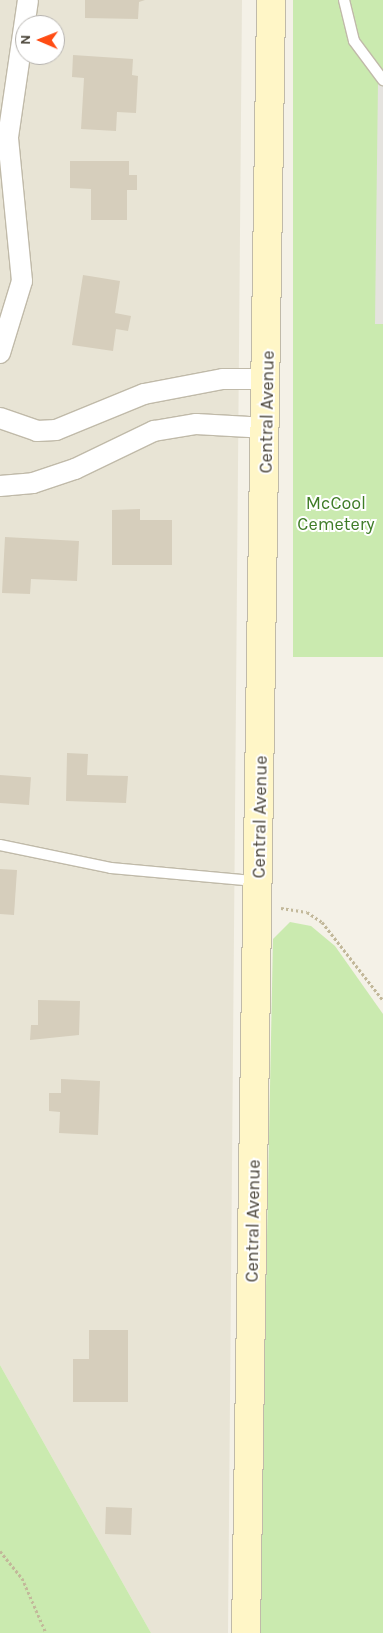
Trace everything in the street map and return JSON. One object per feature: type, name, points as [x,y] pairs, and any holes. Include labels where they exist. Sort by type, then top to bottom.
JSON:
[{"type":"street","points":[[0,353],[22,281],[5,143],[28,0]]},
{"type":"street","name":"Central Avenue","points":[[246,1633],[268,379],[271,0]]},
{"type":"street","points":[[0,418],[37,431],[56,430],[144,394],[224,379],[268,379]]},
{"type":"street","points":[[0,486],[33,483],[76,470],[154,431],[196,424],[267,428]]},
{"type":"lane","points":[[344,0],[354,41],[383,80]]},
{"type":"lane","points":[[0,845],[112,868],[259,894]]},
{"type":"path","points":[[259,894],[306,912],[322,922],[383,1000]]},
{"type":"path","points":[[0,1551],[22,1578],[46,1633]]},
{"type":"shaded area","points":[[0,0],[242,0],[228,1633],[151,1633],[0,1365]]},
{"type":"shaded area","points":[[378,82],[383,82],[383,324],[375,324]]},
{"type":"green space","name":"McCool Cemetery","points":[[293,0],[383,0],[383,657],[293,657]]},
{"type":"green space","points":[[290,922],[311,926],[335,946],[383,1014],[383,1633],[259,1633],[273,939]]},
{"type":"green space","points":[[0,1365],[151,1633],[0,1633]]},
{"type":"building","points":[[85,0],[145,0],[139,2],[138,19],[85,18]]},
{"type":"building","points":[[73,55],[133,59],[132,75],[138,76],[136,113],[117,112],[116,131],[81,129],[84,78],[72,77]]},
{"type":"building","points":[[70,161],[129,161],[129,175],[137,175],[137,190],[127,190],[127,220],[91,220],[91,189],[70,188]]},
{"type":"building","points":[[83,275],[120,281],[115,313],[131,316],[128,331],[116,329],[113,351],[72,345]]},
{"type":"building","points":[[140,509],[140,520],[172,520],[172,565],[112,565],[112,510]]},
{"type":"building","points":[[5,537],[79,541],[77,581],[31,579],[30,594],[2,593]]},
{"type":"building","points":[[67,753],[88,754],[87,775],[128,776],[126,803],[66,801]]},
{"type":"building","points":[[0,775],[31,777],[29,805],[0,803]]},
{"type":"building","points":[[0,869],[17,870],[14,915],[0,914]]},
{"type":"building","points":[[38,1000],[80,1001],[79,1035],[30,1040],[31,1025],[38,1025]]},
{"type":"building","points":[[61,1079],[100,1081],[98,1135],[59,1133],[60,1112],[49,1111],[49,1093],[61,1093]]},
{"type":"building","points":[[89,1330],[128,1330],[128,1402],[73,1402],[73,1359],[89,1359]]},
{"type":"building","points":[[106,1507],[132,1508],[131,1535],[105,1534]]}]
